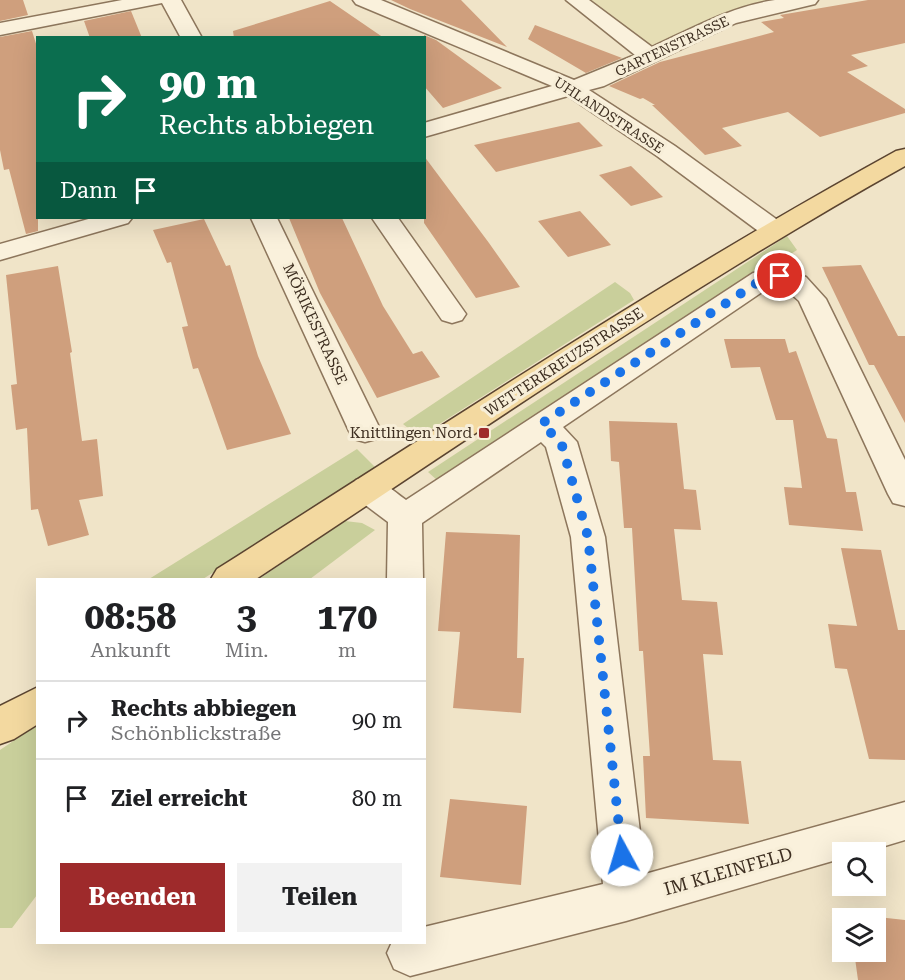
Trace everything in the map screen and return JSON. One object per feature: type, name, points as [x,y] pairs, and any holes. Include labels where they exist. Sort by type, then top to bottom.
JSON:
[{"type":"main road","name":"WETTERKREUZSTRASSE","points":[[231,578],[640,313],[774,230],[905,156]]},
{"type":"main road","points":[[0,727],[36,704]]},
{"type":"street","points":[[0,29],[154,0]]},
{"type":"street","points":[[171,0],[191,36]]},
{"type":"street","name":"UHLANDSTRASSE","points":[[363,0],[471,43],[572,89],[666,151],[774,230]]},
{"type":"street","points":[[576,0],[649,55]]},
{"type":"street","name":"GARTENSTRASSE","points":[[426,129],[596,81],[729,19],[757,10],[808,0]]},
{"type":"street","points":[[0,252],[116,219]]},
{"type":"street","name":"MÖRIKESTRASSE","points":[[264,219],[365,431]]},
{"type":"street","points":[[386,219],[452,314]]},
{"type":"street","points":[[405,517],[541,424],[763,279],[780,276],[793,279],[802,285],[812,299],[905,494]]},
{"type":"street","points":[[541,424],[561,442],[588,537],[626,900]]},
{"type":"street","points":[[368,489],[405,517]]},
{"type":"street","points":[[405,517],[405,578]]},
{"type":"street","name":"IM KLEINFELD","points":[[410,958],[905,821]]},
{"type":"shaded area","points":[[591,0],[770,0],[774,3],[746,6],[710,19],[651,46]]},
{"type":"green space","points":[[787,236],[797,250],[438,481],[428,472]]},
{"type":"green space","points":[[615,282],[630,293],[634,300],[419,437],[403,424]]},
{"type":"green space","points":[[357,449],[376,468],[205,578],[151,578]]},
{"type":"green space","points":[[345,521],[362,523],[375,530],[311,578],[260,578]]},
{"type":"green space","points":[[36,726],[36,896],[12,928],[0,928],[0,750]]},
{"type":"building","points":[[0,0],[23,0],[28,15],[0,21]]},
{"type":"building","points":[[391,0],[461,0],[507,47],[410,9]]},
{"type":"building","points":[[868,0],[905,0],[905,43],[851,55],[868,66],[847,72],[905,109],[905,113],[820,137],[788,112],[722,128],[742,146],[705,155],[652,105],[655,105],[643,98],[640,99],[609,86],[660,62],[774,32],[761,22],[784,18],[780,15]]},
{"type":"building","points":[[330,1],[381,36],[234,36],[233,31]]},
{"type":"building","points":[[131,11],[141,36],[89,36],[84,21]]},
{"type":"building","points":[[535,25],[622,58],[586,73],[528,39]]},
{"type":"building","points":[[32,31],[36,44],[36,219],[38,219],[38,231],[26,234],[9,169],[4,170],[0,150],[0,37]]},
{"type":"building","points":[[424,35],[436,40],[502,88],[443,108],[426,88],[426,36]]},
{"type":"building","points":[[579,122],[603,146],[496,172],[474,145]]},
{"type":"building","points":[[426,159],[520,287],[476,298],[424,223],[426,219]]},
{"type":"building","points":[[631,166],[663,197],[631,206],[599,175]]},
{"type":"building","points":[[580,211],[611,245],[568,257],[538,221]]},
{"type":"building","points":[[204,219],[226,266],[230,265],[258,356],[291,434],[227,450],[198,368],[193,369],[182,327],[188,326],[171,262],[167,263],[153,230]]},
{"type":"building","points":[[289,219],[342,219],[383,306],[413,354],[422,351],[440,377],[377,398],[320,293]]},
{"type":"building","points":[[861,265],[898,336],[905,336],[905,423],[874,365],[869,365],[822,267]]},
{"type":"building","points":[[58,266],[72,352],[70,353],[82,441],[97,439],[103,496],[79,500],[89,535],[48,546],[38,509],[31,510],[27,428],[16,430],[11,385],[17,384],[6,275]]},
{"type":"building","points":[[724,339],[785,339],[789,353],[796,351],[827,438],[837,439],[846,492],[856,492],[863,531],[789,525],[784,487],[802,488],[793,420],[776,420],[760,367],[731,368]]},
{"type":"building","points":[[609,421],[677,423],[684,489],[696,490],[701,530],[674,529],[682,600],[717,602],[723,655],[703,654],[713,760],[741,761],[749,824],[646,818],[643,756],[650,756],[643,651],[639,651],[632,528],[624,528],[619,462],[611,461]]},
{"type":"building","points":[[446,532],[520,535],[517,658],[524,658],[521,713],[453,708],[460,632],[438,631]]},
{"type":"building","points":[[841,548],[881,550],[898,630],[905,630],[905,760],[869,759],[847,669],[835,668],[828,624],[857,626]]},
{"type":"building","points":[[450,799],[527,806],[521,885],[440,877]]},
{"type":"building","points":[[886,918],[905,920],[905,980],[858,980],[856,962],[886,962]]},
{"type":"place","name":"Knittlingen Nord","points":[[484,433]]},
{"type":"route","points":[[622,855],[588,537],[561,442],[541,424],[763,279],[780,276]]}]
